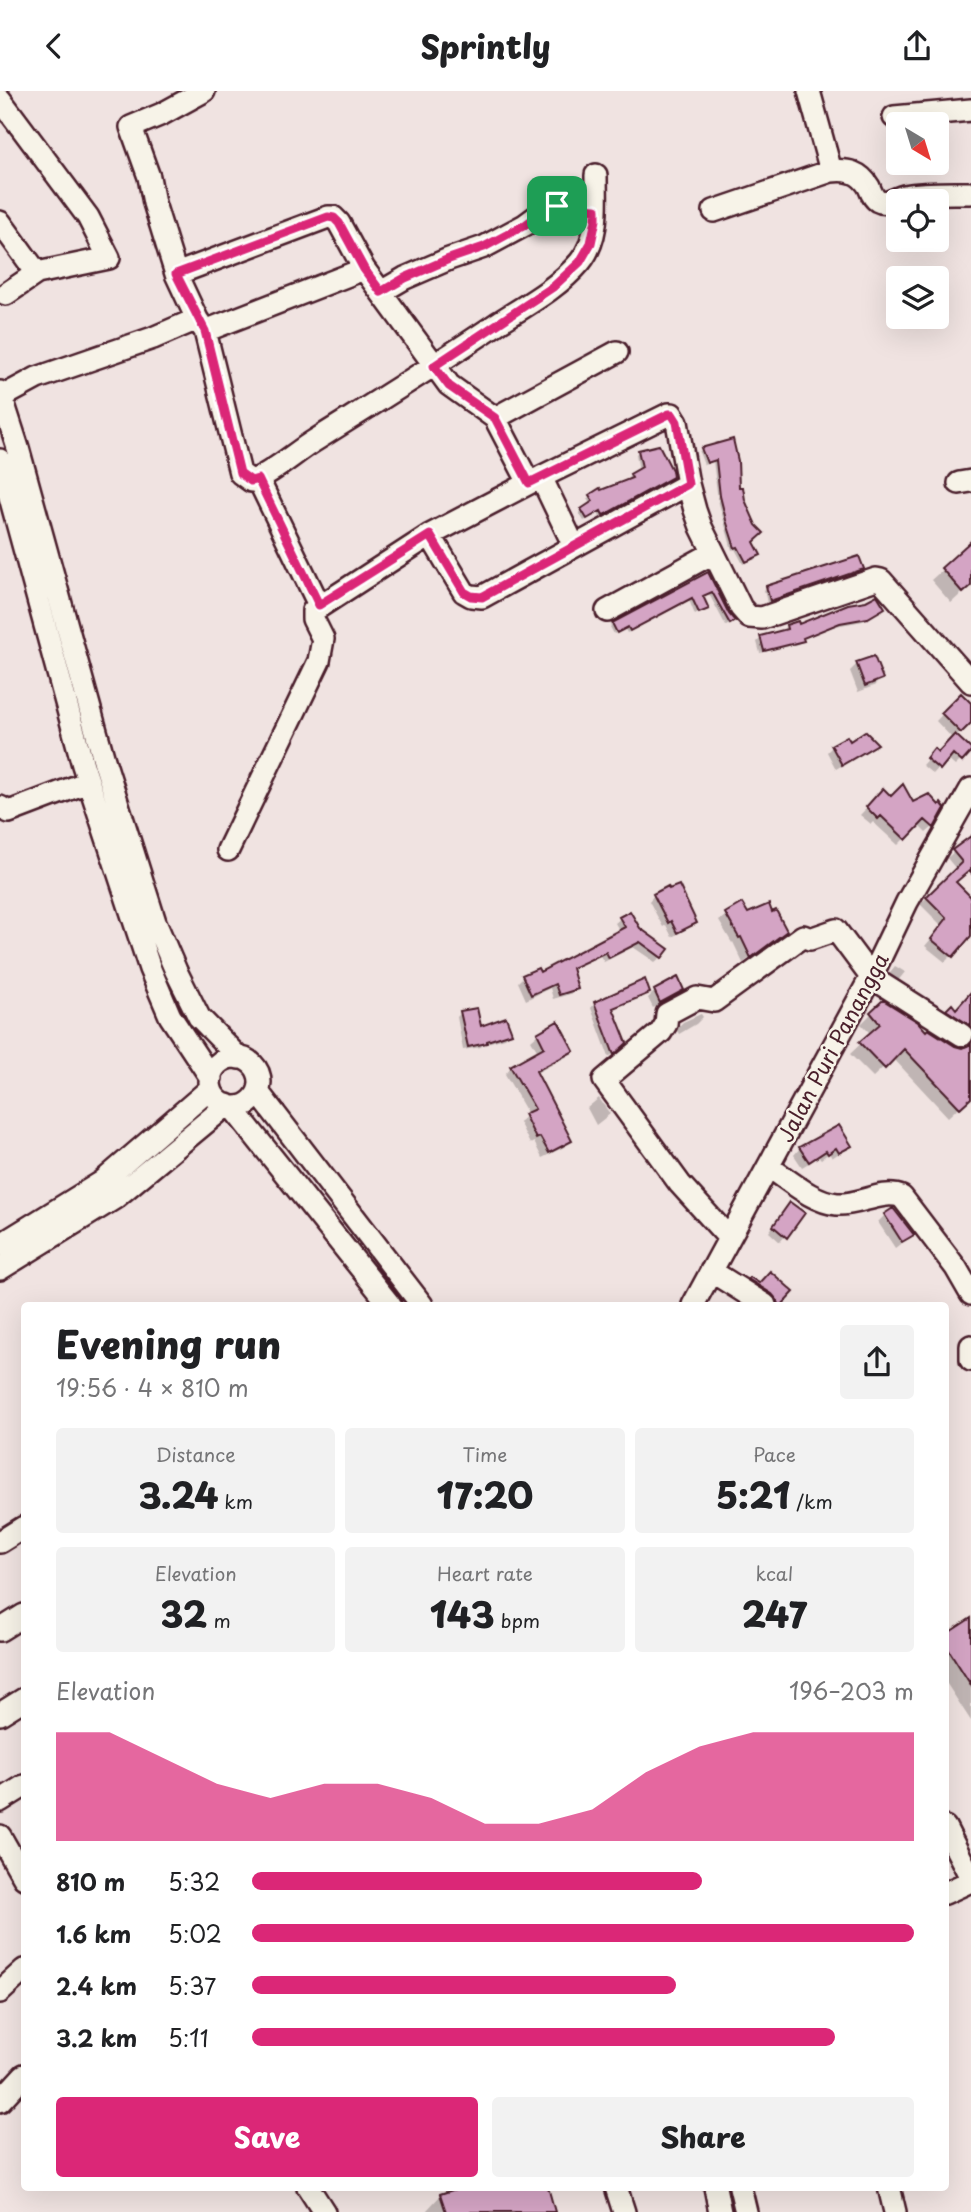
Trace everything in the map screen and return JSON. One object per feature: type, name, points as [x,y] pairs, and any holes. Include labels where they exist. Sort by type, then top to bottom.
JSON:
[{"type":"street","points":[[2,91],[0,98],[88,217],[109,258],[37,273],[6,294]]},
{"type":"street","points":[[204,91],[131,127],[149,177],[176,274],[201,325],[240,473],[251,481],[434,366],[553,287],[580,262],[591,243],[596,220],[596,175]]},
{"type":"street","points":[[810,91],[831,171]]},
{"type":"street","points":[[967,91],[971,103]]},
{"type":"street","points":[[949,112],[971,110]]},
{"type":"street","points":[[714,211],[831,171],[841,170],[853,172],[864,179],[877,201],[884,203],[902,196],[971,193]]},
{"type":"street","points":[[381,292],[405,278],[484,247],[525,225],[544,211],[557,206],[596,209]]},
{"type":"street","points":[[176,274],[328,217],[334,218],[364,269],[449,386],[495,418],[574,546]]},
{"type":"street","points":[[0,222],[37,273]]},
{"type":"street","points":[[0,1245],[16,1241],[115,1198],[230,1106],[243,1106],[252,1101],[260,1082],[253,1065],[239,1058],[199,1017],[155,922],[104,759],[1,395],[37,378],[364,269]]},
{"type":"street","points":[[495,418],[617,352]]},
{"type":"street","points":[[228,850],[319,661],[323,639],[312,614],[319,605],[430,535],[669,414],[672,414],[677,422],[688,484],[701,527],[741,608],[749,617],[762,618],[876,579],[881,580],[971,682]]},
{"type":"street","points":[[0,460],[86,773],[150,969],[170,1016],[211,1083],[215,1097],[230,1106],[388,1302]]},
{"type":"street","points":[[258,479],[319,605]]},
{"type":"street","points":[[430,535],[464,592],[477,598],[688,484]]},
{"type":"street","points":[[607,611],[713,553]]},
{"type":"street","points":[[0,807],[9,812],[86,773],[104,759]]},
{"type":"street","name":"Jalan Puri Panangga","points":[[695,1302],[971,789]]},
{"type":"street","points":[[729,1238],[680,1184],[604,1080],[661,1032],[666,1024],[667,1014],[697,998],[714,1001],[803,936],[810,939],[836,930],[871,977],[962,1035]]},
{"type":"street","points":[[0,1269],[16,1241],[102,1182],[211,1083],[214,1069],[221,1062],[239,1058]]},
{"type":"street","points":[[258,1092],[420,1302]]},
{"type":"street","points":[[769,1167],[822,1201],[838,1204],[895,1194],[902,1197],[956,1268],[971,1294]]},
{"type":"street","points":[[711,1271],[760,1302]]},
{"type":"street","points":[[971,1346],[971,1360]]},
{"type":"street","points":[[0,1542],[21,1529]]},
{"type":"street","points":[[0,1630],[21,1617]]},
{"type":"street","points":[[0,1714],[21,1701]]},
{"type":"street","points":[[0,1801],[21,1788]]},
{"type":"street","points":[[949,1835],[971,1880],[949,1891]]},
{"type":"street","points":[[0,1836],[21,1873]]},
{"type":"street","points":[[1,1989],[21,1972]]},
{"type":"street","points":[[0,2101],[21,2078]]},
{"type":"street","points":[[311,2191],[324,2212]]},
{"type":"street","points":[[617,2191],[624,2212]]},
{"type":"street","points":[[716,2191],[720,2212]]},
{"type":"street","points":[[741,2191],[746,2212]]},
{"type":"street","points":[[891,2191],[895,2212]]},
{"type":"building","points":[[733,439],[738,461],[739,487],[743,487],[745,500],[756,525],[764,533],[754,542],[761,555],[746,562],[738,547],[735,548],[726,520],[716,460],[707,463],[701,448]]},
{"type":"building","points":[[659,445],[673,477],[606,514],[603,515],[601,511],[587,519],[581,509],[593,501],[589,495],[600,488],[601,490],[632,478],[630,474],[642,467],[638,450]]},
{"type":"building","points":[[971,541],[971,586],[963,593],[941,568]]},
{"type":"building","points":[[859,556],[864,569],[770,601],[766,586]]},
{"type":"building","points":[[708,572],[735,621],[730,624],[712,592],[703,596],[709,609],[699,613],[692,598],[630,631],[628,627],[617,633],[612,623]]},
{"type":"building","points":[[877,595],[885,608],[868,618],[840,623],[803,638],[804,641],[764,651],[760,636],[787,629],[786,625],[798,621],[799,624]]},
{"type":"building","points":[[874,656],[883,679],[865,686],[856,662]]},
{"type":"building","points":[[961,693],[971,703],[971,723],[961,733],[941,713]]},
{"type":"building","points":[[865,731],[878,744],[842,765],[831,745],[847,736],[850,741]]},
{"type":"building","points":[[955,734],[971,752],[962,762],[953,754],[940,770],[926,758],[934,748],[938,752]]},
{"type":"building","points":[[903,784],[913,802],[929,794],[945,808],[934,828],[925,820],[906,840],[881,816],[878,819],[866,807],[883,788],[891,796]]},
{"type":"building","points":[[971,836],[971,873],[969,871],[956,882],[971,897],[971,936],[953,957],[931,939],[947,918],[926,897],[962,862],[952,850]]},
{"type":"building","points":[[679,885],[697,923],[677,933],[671,921],[668,923],[653,894],[668,886],[669,889]]},
{"type":"building","points":[[742,903],[748,913],[769,904],[772,912],[776,910],[787,931],[751,958],[725,913]]},
{"type":"building","points":[[630,911],[640,928],[669,949],[662,958],[640,942],[609,958],[606,952],[572,968],[578,989],[559,995],[555,984],[531,995],[522,975],[538,968],[540,972],[625,927],[619,917]]},
{"type":"building","points":[[678,977],[684,990],[660,1003],[654,990]]},
{"type":"building","points":[[645,979],[650,993],[613,1008],[627,1043],[614,1055],[594,1002]]},
{"type":"building","points":[[971,992],[971,1026],[946,1010],[952,1004],[956,1009]]},
{"type":"building","points":[[883,1000],[918,1022],[926,1031],[928,1029],[955,1046],[962,1048],[971,1044],[971,1098],[960,1108],[904,1049],[885,1069],[859,1042],[880,1024],[870,1012]]},
{"type":"building","points":[[477,1008],[481,1026],[506,1017],[512,1033],[468,1047],[460,1011]]},
{"type":"building","points":[[558,1021],[574,1051],[536,1071],[572,1141],[549,1153],[540,1137],[536,1139],[524,1114],[535,1109],[510,1066],[544,1047],[537,1033]]},
{"type":"building","points":[[839,1125],[852,1146],[839,1153],[836,1148],[828,1154],[826,1151],[809,1162],[799,1147]]},
{"type":"building","points":[[790,1202],[805,1213],[787,1238],[773,1226]]},
{"type":"building","points":[[893,1208],[914,1235],[902,1242],[884,1214]]},
{"type":"building","points":[[770,1271],[794,1292],[785,1302],[777,1302],[772,1294],[748,1279],[750,1277],[759,1283]]},
{"type":"building","points":[[971,1618],[971,1685],[949,1650],[949,1632]]},
{"type":"building","points":[[449,2191],[549,2191],[555,2212],[446,2212],[440,2194]]},
{"type":"route","points":[[557,206],[596,209],[591,243],[580,262],[553,287],[434,366],[449,386],[495,418],[529,483],[665,415],[672,414],[677,422],[688,484],[482,597],[477,598],[464,592],[430,535],[319,605],[258,479],[251,481],[240,473],[205,331],[176,274],[328,217],[339,223],[364,269],[381,292],[405,278],[484,247],[557,206]]}]
